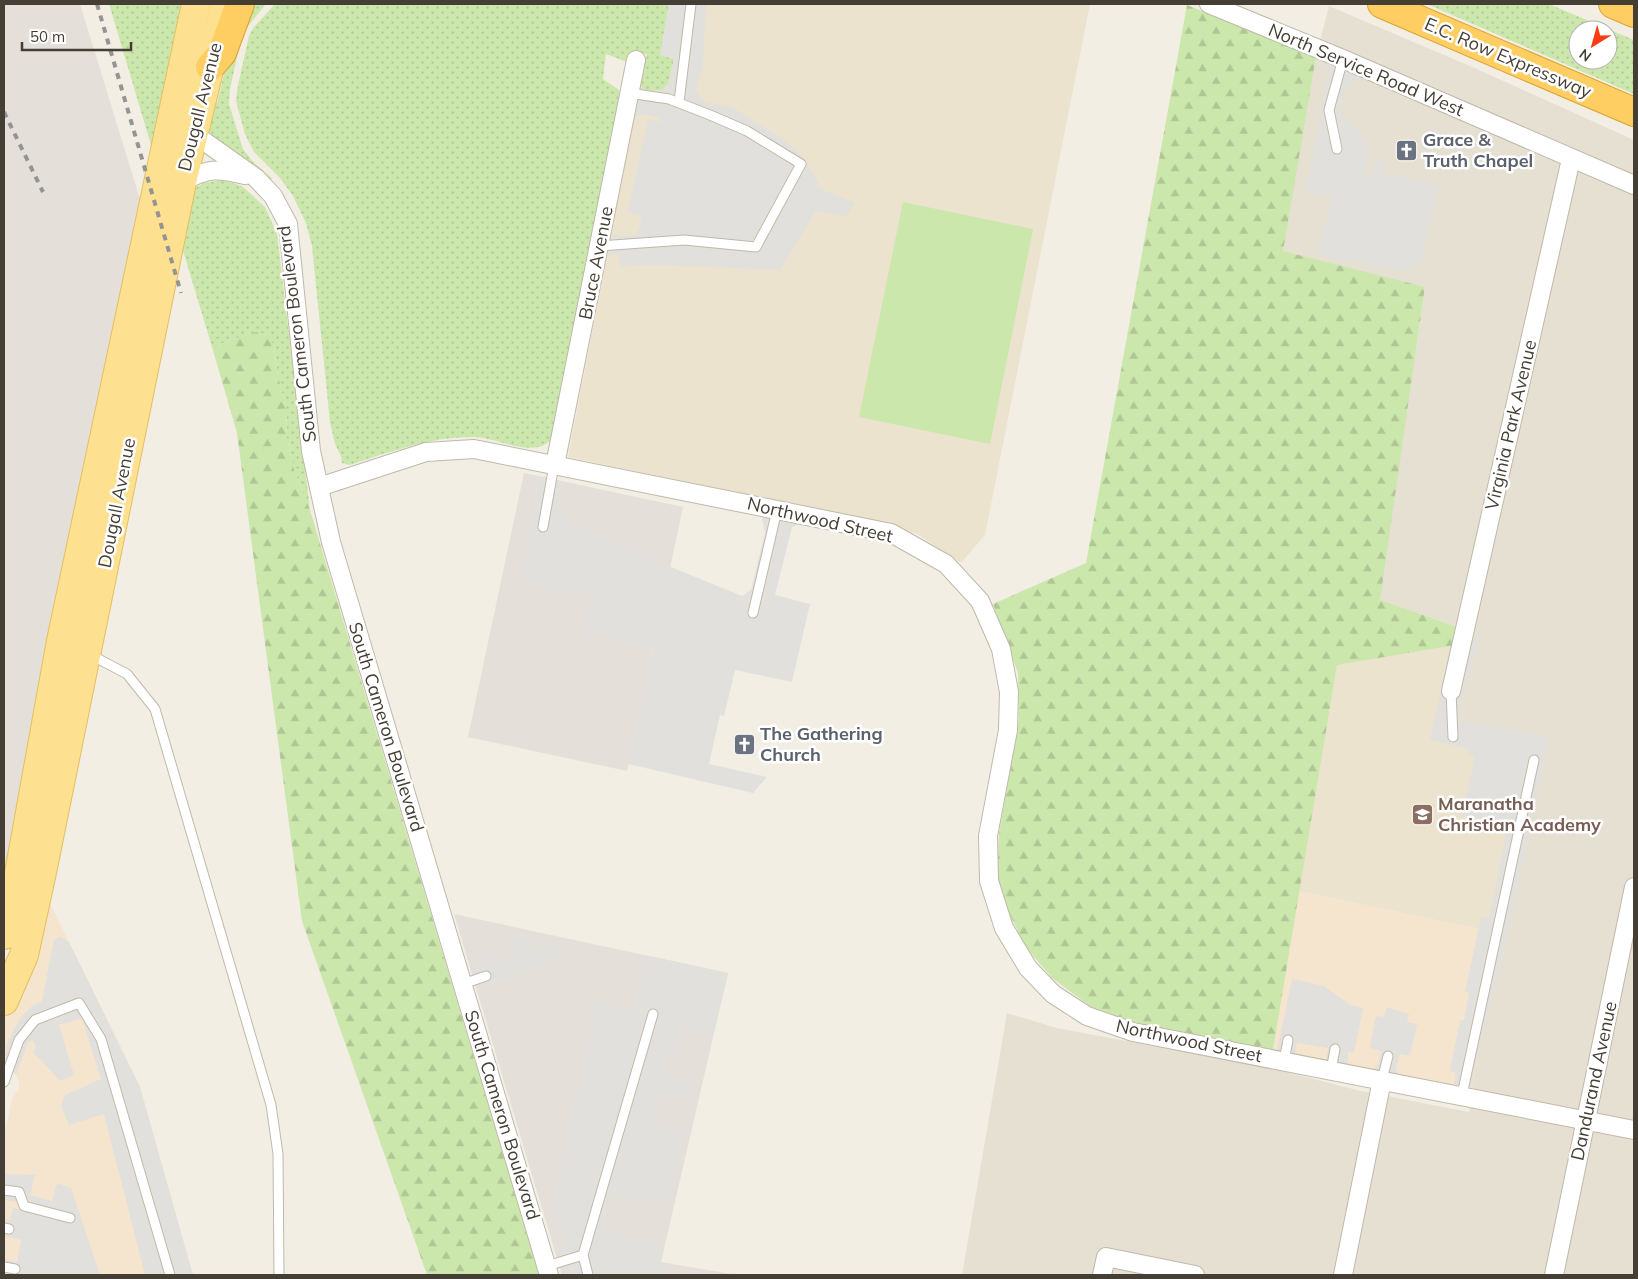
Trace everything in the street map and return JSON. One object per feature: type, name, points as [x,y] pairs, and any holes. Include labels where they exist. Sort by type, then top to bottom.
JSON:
[{"type":"highway","points":[[210,67],[222,53],[240,4]]},
{"type":"highway","name":"E.C. Row Expressway","points":[[1382,4],[1634,112]]},
{"type":"highway","points":[[1613,4],[1634,13]]},
{"type":"main road","name":"Dougall Avenue","points":[[4,1001],[24,955],[42,872],[74,647],[196,4]]},
{"type":"main road","name":"Dougall Avenue","points":[[4,935],[12,912],[225,4]]},
{"type":"street","name":"North Service Road West","points":[[1209,4],[1343,59],[1634,185]]},
{"type":"street","name":"Bruce Avenue","points":[[555,465],[636,60]]},
{"type":"street","name":"South Cameron Boulevard","points":[[194,134],[256,178],[273,196],[288,224],[311,451],[331,542],[548,1271]]},
{"type":"street","name":"Virginia Park Avenue","points":[[1451,691],[1572,159]]},
{"type":"street","points":[[182,182],[200,173],[214,170],[256,178]]},
{"type":"street","name":"Northwood Street","points":[[319,487],[426,452],[474,449],[892,533],[946,564],[980,601],[1001,649],[1009,692],[1008,730],[988,836],[989,881],[1004,928],[1028,968],[1053,994],[1087,1016],[1133,1032],[1634,1130]]},
{"type":"street","name":"Dandurand Avenue","points":[[1554,1275],[1634,888]]},
{"type":"street","points":[[1343,1275],[1382,1080]]},
{"type":"street","points":[[1102,1275],[1106,1257],[1195,1275]]},
{"type":"lane","points":[[679,102],[691,4]]},
{"type":"lane","points":[[1336,149],[1330,110],[1343,59]]},
{"type":"lane","points":[[599,246],[684,240],[756,247],[801,164],[747,131],[679,102],[630,93]]},
{"type":"lane","points":[[543,527],[555,465]]},
{"type":"lane","points":[[753,613],[777,510]]},
{"type":"lane","points":[[74,647],[127,674],[155,709],[271,1104],[278,1154],[279,1275]]},
{"type":"lane","points":[[1451,691],[1453,738]]},
{"type":"lane","points":[[1462,1095],[1534,760]]},
{"type":"lane","points":[[463,984],[486,976]]},
{"type":"lane","points":[[4,1082],[19,1040],[35,1020],[79,1003],[101,1039],[170,1275]]},
{"type":"lane","points":[[588,1275],[583,1255],[653,1014]]},
{"type":"lane","points":[[1284,1061],[1288,1040]]},
{"type":"lane","points":[[1332,1070],[1335,1049]]},
{"type":"lane","points":[[1382,1080],[1388,1056]]},
{"type":"lane","points":[[4,1190],[19,1192],[24,1206],[70,1218]]},
{"type":"lane","points":[[548,1271],[583,1255]]},
{"type":"lane","points":[[4,1266],[15,1269]]},
{"type":"shaded area","points":[[4,4],[80,4],[143,209],[4,877]]},
{"type":"shaded area","points":[[656,4],[1090,4],[985,535],[961,563],[917,534],[879,522],[568,457]]},
{"type":"shaded area","points":[[669,4],[706,4],[703,68],[696,89],[705,102],[732,107],[786,141],[804,159],[818,181],[817,187],[855,203],[847,216],[816,211],[780,270],[661,265],[621,266],[618,255],[615,253],[608,257],[613,233],[623,236],[637,235],[642,216],[628,212],[648,119],[660,122],[661,118],[645,114],[635,117],[641,86],[646,91],[655,91],[662,90],[668,84],[674,59],[660,55]]},
{"type":"shaded area","points":[[1329,6],[1477,69],[1634,140],[1634,1275],[962,1275],[1007,1013],[1057,1028],[1270,1068],[1361,1091],[1469,1112],[1474,1088],[1473,1075],[1549,737],[1458,720],[1466,684],[1466,630],[1379,600],[1425,288],[1282,251],[1316,57]]},
{"type":"shaded area","points":[[1316,54],[1365,80],[1353,81],[1347,87],[1338,105],[1340,112],[1364,138],[1367,157],[1364,174],[1371,176],[1375,160],[1385,162],[1383,173],[1438,185],[1421,263],[1405,272],[1318,255],[1331,198],[1305,191],[1329,73],[1329,69]]},
{"type":"shaded area","points":[[524,473],[683,507],[627,771],[468,737]]},
{"type":"shaded area","points":[[534,475],[561,481],[558,499],[567,520],[671,567],[742,596],[751,590],[765,533],[761,513],[804,522],[792,527],[775,595],[810,604],[792,682],[735,670],[724,716],[720,715],[709,764],[767,777],[753,793],[628,764],[653,648],[583,632],[592,596],[587,591],[575,586],[572,593],[524,585],[520,586],[538,487]]},
{"type":"shaded area","points":[[1466,630],[1481,638],[1466,684],[1458,720],[1549,737],[1508,935],[1473,1075],[1474,1088],[1454,1084],[1456,1073],[1450,1071],[1460,1020],[1464,1020],[1469,993],[1465,992],[1481,917],[1489,918],[1508,824],[1463,815],[1475,756],[1467,754],[1468,748],[1430,740],[1450,646],[1462,645]]},
{"type":"shaded area","name":"Maranatha Christian Academy","points":[[1481,638],[1466,684],[1458,720],[1549,737],[1508,935],[1299,891],[1337,665],[1450,646]]},
{"type":"shaded area","points":[[1299,891],[1508,935],[1473,1075],[1474,1088],[1273,1050]]},
{"type":"shaded area","points":[[45,893],[140,1087],[193,1275],[4,1275],[4,1137],[12,1099],[19,1089],[19,1082],[16,1074],[4,1067],[4,1021],[22,984]]},
{"type":"shaded area","points":[[454,914],[728,973],[661,1262],[737,1275],[562,1275]]},
{"type":"shaded area","points":[[530,935],[532,945],[537,949],[557,945],[560,958],[477,990],[470,968],[478,969],[483,967],[480,957],[488,952],[492,965],[512,958],[507,942]]},
{"type":"shaded area","points":[[61,937],[69,942],[140,1087],[193,1275],[145,1275],[104,1114],[69,1125],[61,1105],[65,1095],[101,1079],[82,1018],[59,1025],[74,1075],[60,1081],[33,1054],[36,1046],[33,1041],[28,1042],[16,1074],[4,1067],[7,1045],[13,1031],[22,1016],[32,1006],[42,1001],[54,940]]},
{"type":"shaded area","points":[[645,955],[728,973],[714,1032],[701,1033],[680,1030],[676,1050],[671,1049],[666,1074],[692,1079],[690,1099],[660,1093],[654,1126],[684,1132],[667,1205],[610,1194],[602,1232],[659,1244],[664,1248],[658,1275],[575,1275],[573,1269],[564,1271],[562,1275],[553,1244],[565,1245],[566,1241],[553,1204],[596,1002],[634,1010]]},
{"type":"shaded area","points":[[1292,979],[1324,986],[1350,1005],[1363,1008],[1354,1053],[1348,1052],[1348,1064],[1326,1060],[1328,1048],[1297,1043],[1295,1050],[1298,1055],[1277,1051]]},
{"type":"shaded area","points":[[1387,1007],[1409,1014],[1407,1022],[1417,1024],[1410,1056],[1400,1054],[1396,1068],[1398,1074],[1374,1069],[1378,1065],[1381,1051],[1370,1048],[1376,1016],[1384,1017]]},
{"type":"shaded area","points":[[4,1174],[35,1175],[30,1195],[52,1201],[57,1183],[71,1188],[100,1275],[4,1274],[4,1260],[17,1262],[21,1240],[4,1236],[4,1219],[10,1220],[13,1208],[23,1210],[17,1202],[4,1200]]},
{"type":"green space","points":[[109,4],[187,4],[154,155]]},
{"type":"green space","points":[[248,4],[266,4],[245,30],[240,43],[230,89],[229,104],[243,149],[253,162],[272,178],[271,180],[215,141],[210,131],[209,120],[218,100],[234,31]]},
{"type":"green space","points":[[275,4],[669,4],[660,55],[674,59],[668,84],[662,90],[646,91],[641,86],[647,54],[631,52],[627,62],[606,54],[603,79],[619,90],[621,107],[552,440],[544,445],[531,448],[483,438],[459,437],[411,446],[349,465],[342,463],[330,422],[312,246],[306,223],[293,196],[280,178],[254,152],[245,134],[236,101],[249,36],[253,28]]},
{"type":"green space","points":[[1427,4],[1549,4],[1587,20],[1568,20],[1568,65]]},
{"type":"green space","points":[[1187,5],[1316,57],[1283,251],[1425,287],[1380,600],[1466,630],[1462,646],[1450,646],[1337,665],[1273,1050],[1154,1028],[1094,1009],[1052,978],[1025,946],[1008,911],[997,875],[999,834],[1019,719],[1018,673],[993,604],[1086,563]]},
{"type":"green space","points":[[1618,33],[1634,40],[1634,94],[1579,70],[1618,70]]},
{"type":"green space","points":[[222,180],[242,186],[265,207],[277,234],[310,510],[294,470],[287,438],[286,409],[277,371],[274,345],[256,332],[212,347],[178,234],[187,194],[203,183]]},
{"type":"green space","points":[[903,202],[1033,229],[990,444],[859,417]]},
{"type":"green space","points":[[256,332],[267,334],[274,345],[277,371],[286,409],[287,438],[294,470],[310,510],[539,1275],[427,1275],[302,921],[237,433],[212,347]]},
{"type":"railway","points":[[97,4],[181,293]]},
{"type":"railway","points":[[4,112],[43,192]]},
{"type":"place","name":"Grace & Truth Chapel","points":[[1407,150]]},
{"type":"place","name":"The Gathering Church","points":[[744,744]]},
{"type":"place","name":"Maranatha Christian Academy","points":[[1422,814]]}]
